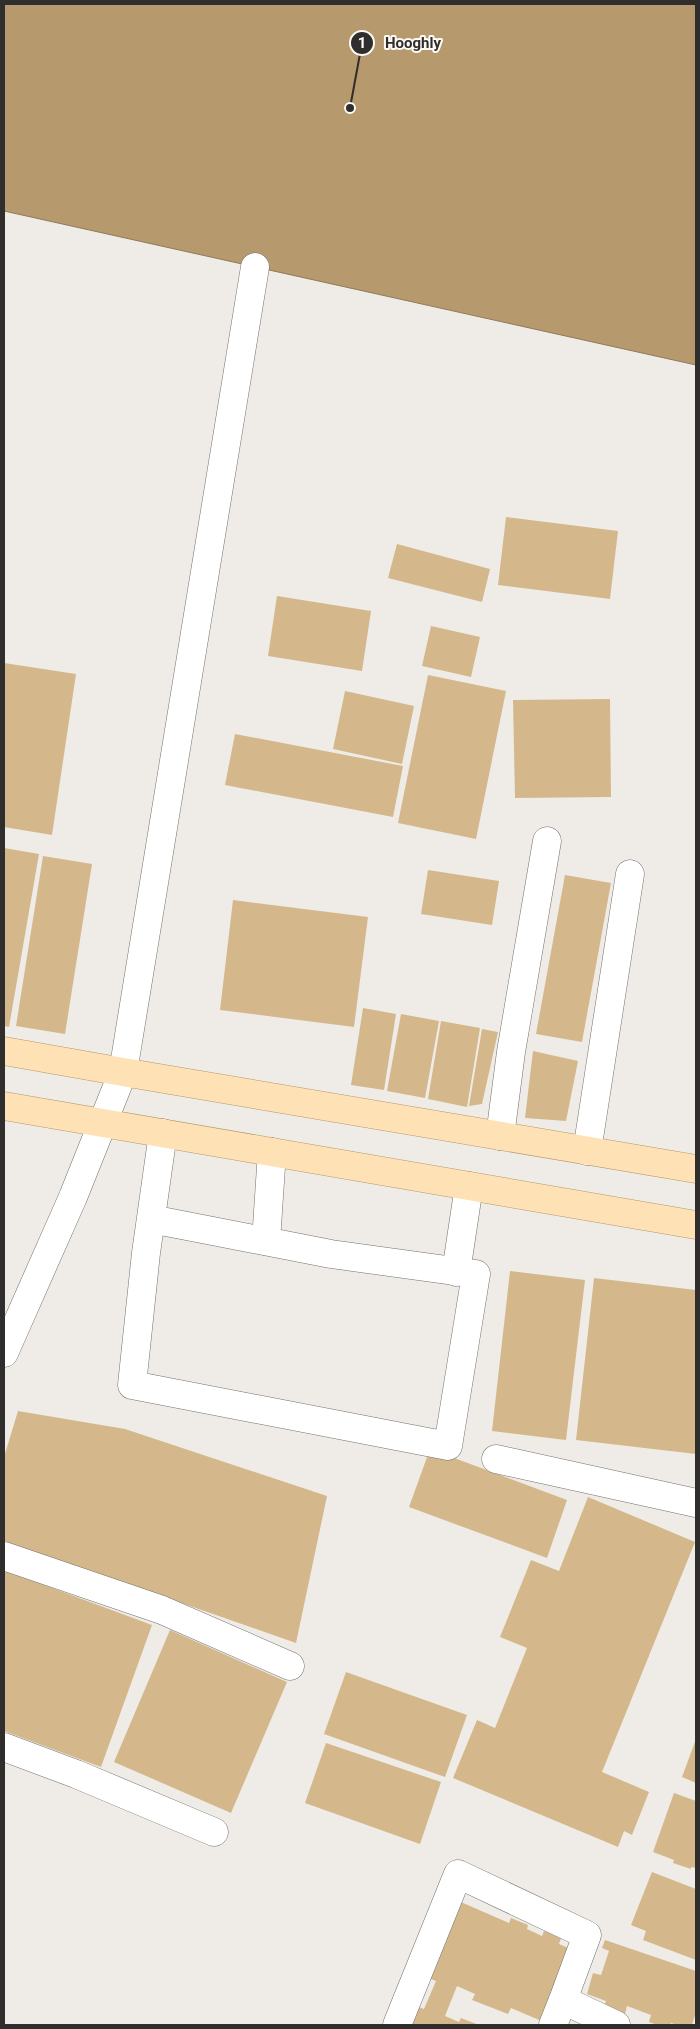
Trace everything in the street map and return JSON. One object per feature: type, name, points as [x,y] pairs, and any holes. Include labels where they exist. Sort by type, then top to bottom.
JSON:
[{"type":"main road","points":[[4,1050],[123,1072],[696,1169]]},
{"type":"main road","points":[[4,1106],[696,1225]]},
{"type":"street","points":[[4,1353],[73,1197],[123,1072],[255,267]]},
{"type":"street","points":[[500,1136],[511,1052],[547,841]]},
{"type":"street","points":[[587,1151],[630,874]]},
{"type":"street","points":[[150,1219],[331,1254],[458,1259],[476,1274],[448,1446],[132,1385],[150,1219],[162,1133]]},
{"type":"street","points":[[266,1241],[272,1152]]},
{"type":"street","points":[[458,1259],[469,1186]]},
{"type":"street","points":[[496,1459],[696,1503]]},
{"type":"street","points":[[4,1556],[162,1610],[290,1666]]},
{"type":"street","points":[[4,1747],[76,1774],[214,1832]]},
{"type":"street","points":[[397,2025],[458,1874],[587,1935],[553,2025]]},
{"type":"street","points":[[563,2000],[616,2025]]},
{"type":"shaded area","points":[[4,4],[696,4],[696,365],[4,211]]},
{"type":"building","points":[[506,517],[618,531],[610,599],[498,585]]},
{"type":"building","points":[[397,544],[490,569],[482,602],[388,578]]},
{"type":"building","points":[[277,596],[371,611],[362,671],[268,656]]},
{"type":"building","points":[[431,626],[480,637],[471,677],[422,666]]},
{"type":"building","points":[[4,663],[76,674],[52,835],[4,827]]},
{"type":"building","points":[[428,675],[506,691],[476,839],[398,823]]},
{"type":"building","points":[[345,691],[414,706],[402,764],[333,749]]},
{"type":"building","points":[[610,699],[611,797],[515,798],[513,700]]},
{"type":"building","points":[[235,734],[403,766],[393,817],[225,785]]},
{"type":"building","points":[[4,848],[39,854],[9,1027],[4,1026]]},
{"type":"building","points":[[43,856],[92,864],[65,1034],[16,1026]]},
{"type":"building","points":[[428,870],[499,881],[492,925],[421,914]]},
{"type":"building","points":[[565,875],[611,883],[582,1042],[536,1034]]},
{"type":"building","points":[[233,900],[368,917],[354,1027],[220,1010]]},
{"type":"building","points":[[363,1008],[396,1014],[384,1090],[351,1085]]},
{"type":"building","points":[[401,1014],[439,1021],[425,1098],[387,1091]]},
{"type":"building","points":[[441,1021],[480,1028],[467,1107],[428,1099]]},
{"type":"building","points":[[482,1029],[498,1032],[482,1104],[469,1106]]},
{"type":"building","points":[[533,1051],[578,1061],[566,1121],[525,1118]]},
{"type":"building","points":[[510,1271],[585,1280],[566,1440],[492,1431]]},
{"type":"building","points":[[594,1278],[696,1290],[696,1454],[576,1440]]},
{"type":"building","points":[[18,1411],[125,1429],[327,1496],[296,1643],[4,1541],[4,1457]]},
{"type":"building","points":[[430,1449],[567,1500],[547,1558],[409,1507]]},
{"type":"building","points":[[588,1497],[695,1542],[602,1772],[649,1792],[632,1835],[624,1831],[618,1847],[453,1778],[477,1720],[495,1728],[527,1648],[500,1637],[531,1560],[559,1571]]},
{"type":"building","points":[[4,1570],[152,1625],[101,1767],[4,1731]]},
{"type":"building","points":[[170,1630],[287,1682],[231,1813],[114,1762]]},
{"type":"building","points":[[346,1672],[467,1715],[445,1777],[324,1734]]},
{"type":"building","points":[[696,1739],[696,1783],[682,1777]]},
{"type":"building","points":[[326,1743],[441,1782],[420,1844],[305,1803]]},
{"type":"building","points":[[674,1793],[696,1801],[696,1868],[691,1867],[691,1869],[673,1863],[674,1860],[653,1852]]},
{"type":"building","points":[[652,1872],[696,1889],[696,1960],[643,1940],[646,1931],[631,1925]]},
{"type":"building","points":[[447,1896],[509,1923],[511,1918],[528,1925],[527,1929],[542,1936],[544,1931],[561,1938],[559,1944],[580,1953],[551,2025],[511,2008],[508,2014],[472,2000],[475,1994],[457,1986],[445,2016],[459,2022],[461,2018],[479,2025],[399,2025],[408,2003],[424,2009],[436,1981],[416,1973]]},
{"type":"building","points":[[605,1940],[696,1971],[696,2012],[692,2025],[671,2023],[670,2025],[657,2025],[649,2022],[651,2015],[627,2006],[625,2014],[604,2007],[606,2001],[587,1994],[593,1973],[601,1975],[609,1951],[602,1948]]},
{"type":"place","name":"Hooghly","points":[[350,108]]}]
